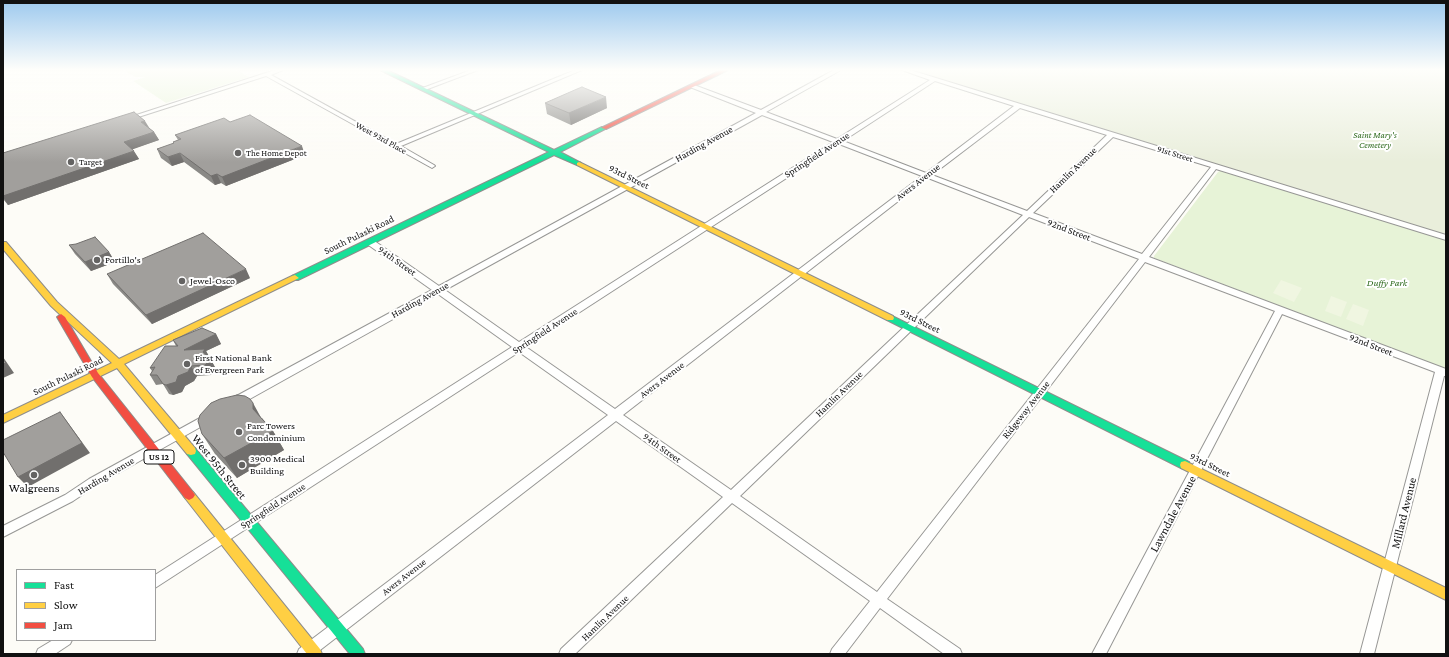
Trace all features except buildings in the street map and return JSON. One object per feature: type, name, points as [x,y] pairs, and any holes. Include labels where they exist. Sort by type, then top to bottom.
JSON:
[{"type":"main road","name":"93rd Street","points":[[447,101],[555,152],[1446,594]]},
{"type":"main road","name":"South Pulaski Road","points":[[3,419],[95,376],[662,101]]},
{"type":"main road","name":"West 95th Street","points":[[3,244],[54,304],[119,364],[358,654]]},
{"type":"main road","name":"West 95th Street","points":[[54,304],[95,376],[224,538],[310,652]]},
{"type":"street","points":[[122,121],[184,101]]},
{"type":"street","name":"West 93rd Place","points":[[314,101],[432,166]]},
{"type":"street","points":[[396,146],[506,101]]},
{"type":"street","name":"92nd Street","points":[[731,101],[1443,372]]},
{"type":"street","name":"Harding Avenue","points":[[228,406],[782,101]]},
{"type":"street","name":"Springfield Avenue","points":[[156,581],[902,101]]},
{"type":"street","name":"91st Street","points":[[1005,101],[1446,238]]},
{"type":"street","name":"Avers Avenue","points":[[310,652],[337,629],[1019,105]]},
{"type":"street","name":"Hamlin Avenue","points":[[566,654],[1112,134]]},
{"type":"street","name":"Ridgeway Avenue","points":[[837,654],[1215,166]]},
{"type":"street","name":"94th Street","points":[[370,242],[954,654]]},
{"type":"street","name":"Lawndale Avenue","points":[[1099,654],[1280,310]]},
{"type":"street","name":"Millard Avenue","points":[[1367,654],[1443,372]]},
{"type":"street","name":"Harding Avenue","points":[[3,532],[69,498],[93,482],[215,414]]},
{"type":"street","points":[[43,654],[63,641]]},
{"type":"green space","points":[[162,101],[173,101],[166,103]]},
{"type":"green space","name":"Saint Mary's Cemetery","points":[[1010,101],[1446,101],[1446,235]]},
{"type":"green space","name":"Duffy Park","points":[[1222,170],[1446,240],[1446,369],[1154,258],[1218,172]]},
{"type":"green space","points":[[1281,280],[1302,288],[1294,302],[1273,293]]},
{"type":"green space","points":[[1331,296],[1347,302],[1341,317],[1325,311]]},
{"type":"green space","points":[[1353,304],[1369,310],[1363,326],[1346,319]]},
{"type":"traffic: fast","points":[[447,101],[579,164]]},
{"type":"traffic: fast","points":[[295,278],[604,128]]},
{"type":"traffic: fast","points":[[890,318],[1185,465]]},
{"type":"traffic: fast","points":[[191,451],[358,654]]},
{"type":"traffic: slow","points":[[579,164],[890,318]]},
{"type":"traffic: slow","points":[[3,244],[54,304],[119,364],[191,451]]},
{"type":"traffic: slow","points":[[3,419],[295,278]]},
{"type":"traffic: slow","points":[[1185,465],[1446,594]]},
{"type":"traffic: slow","points":[[189,495],[315,654]]},
{"type":"traffic: jam","points":[[604,128],[661,101]]},
{"type":"traffic: jam","points":[[61,317],[95,375],[189,495]]},
{"type":"place","name":"The Home Depot","points":[[238,153]]},
{"type":"place","name":"Target","points":[[71,162]]},
{"type":"place","name":"Portillo's","points":[[97,260]]},
{"type":"place","name":"Jewel-Osco","points":[[182,281]]},
{"type":"place","name":"First National Bank of Evergreen Park","points":[[187,364]]},
{"type":"place","name":"Parc Towers Condominium","points":[[239,432]]},
{"type":"place","name":"3900 Medical Building","points":[[242,465]]},
{"type":"place","name":"Walgreens","points":[[34,475]]}]
